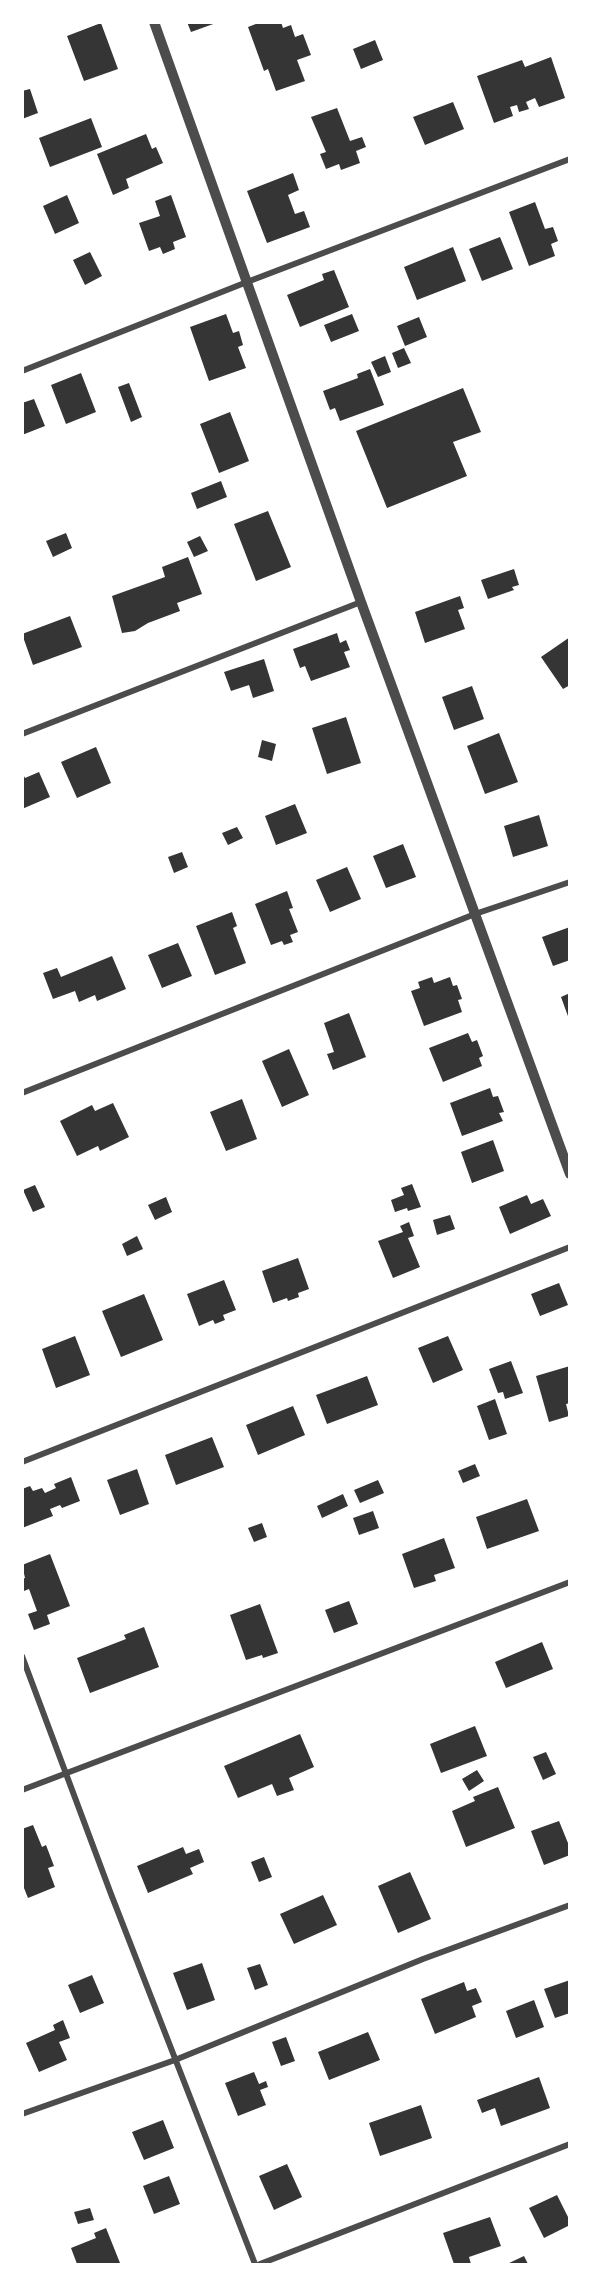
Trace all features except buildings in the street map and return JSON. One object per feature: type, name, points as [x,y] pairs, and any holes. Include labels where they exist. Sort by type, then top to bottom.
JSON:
[{"type":"street","points":[[154,22],[361,602],[570,1174]]},
{"type":"street","points":[[22,371],[247,282],[570,159]]},
{"type":"street","points":[[22,734],[361,602]]},
{"type":"street","points":[[22,1093],[475,914],[570,882]]},
{"type":"street","points":[[22,1462],[570,1247]]},
{"type":"street","points":[[22,1790],[570,1582]]},
{"type":"street","points":[[22,1656],[174,2060],[255,2265]]},
{"type":"street","points":[[22,2114],[174,2060],[423,1959],[570,1905]]},
{"type":"street","points":[[260,2265],[570,2144]]}]
